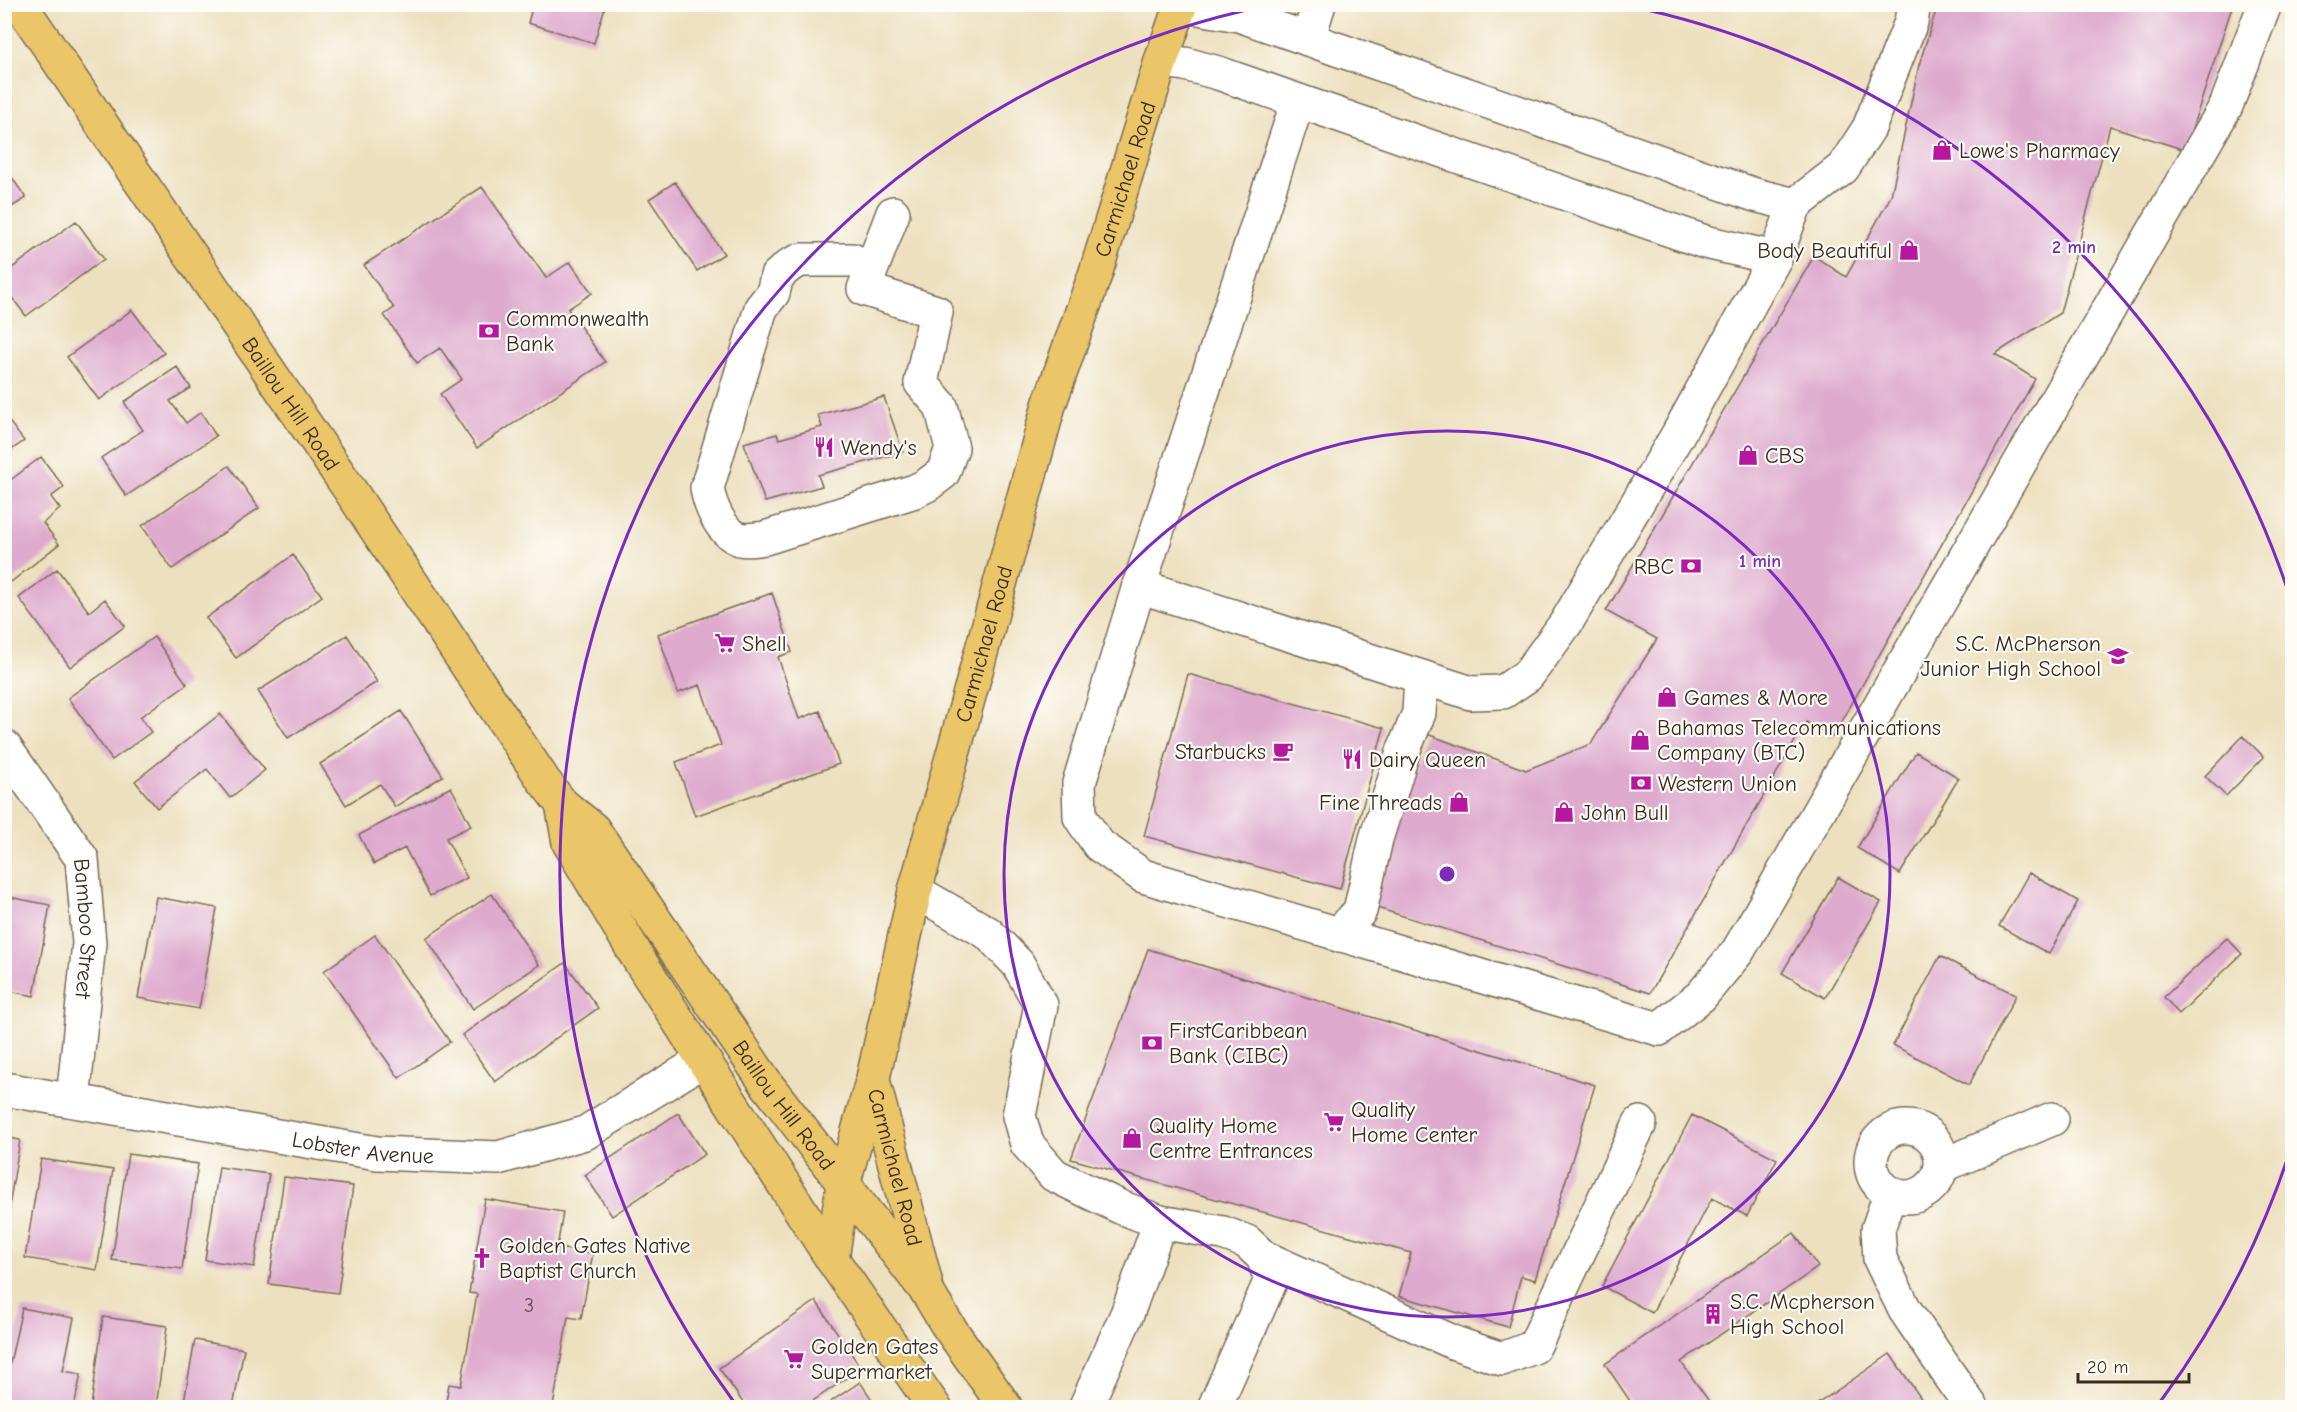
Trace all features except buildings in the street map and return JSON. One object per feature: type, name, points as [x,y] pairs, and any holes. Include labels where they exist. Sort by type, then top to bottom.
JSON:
[{"type":"main road","name":"Baillou Hill Road","points":[[20,4],[354,496],[544,781],[562,804],[593,829],[768,1086],[928,1293],[946,1323],[1006,1407]]},
{"type":"main road","name":"Carmichael Road","points":[[928,1293],[873,1078],[915,891],[1049,405],[1096,272],[1161,61],[1181,5]]},
{"type":"main road","name":"Baillou Hill Road","points":[[562,804],[569,843],[640,963],[832,1259],[936,1407]]},
{"type":"main road","points":[[832,1259],[843,1185],[873,1078]]},
{"type":"street","points":[[1308,39],[1319,4]]},
{"type":"street","points":[[1139,586],[1471,693],[1503,692],[1528,675],[1566,623],[1622,531],[1775,258],[1795,205],[1843,168],[1869,128],[1911,22],[1914,4]]},
{"type":"street","points":[[1298,101],[1139,586],[1079,783],[1080,818],[1099,845],[1143,876],[1659,1029],[1701,996],[1738,951],[2220,117],[2265,4]]},
{"type":"street","points":[[1181,5],[1239,15],[1755,195],[1795,205]]},
{"type":"street","points":[[1161,61],[1185,64],[1218,73],[1705,242],[1775,258]]},
{"type":"street","points":[[852,260],[801,260],[777,276],[773,293],[761,308],[707,488],[709,500],[721,524],[740,539],[765,538],[915,491],[943,473],[952,448],[941,406],[921,383],[936,312],[864,289],[893,213]]},
{"type":"street","points":[[1338,935],[1360,911],[1376,839],[1404,749],[1419,713],[1421,677]]},
{"type":"street","name":"Bamboo Street","points":[[4,746],[82,859],[89,943],[73,1100]]},
{"type":"street","points":[[915,891],[988,933],[1018,964],[1041,1005],[1019,1116],[1027,1144],[1054,1175],[1120,1207],[1160,1222],[1223,1233],[1247,1242],[1263,1257],[1455,1343],[1492,1356],[1502,1359],[1534,1347],[1640,1123]]},
{"type":"street","name":"Lobster Avenue","points":[[4,1089],[377,1153],[498,1158],[585,1133],[702,1061]]},
{"type":"street","points":[[1942,1166],[2052,1119]]},
{"type":"street","points":[[1899,1126],[1921,1129],[1938,1144],[1942,1166],[1932,1187],[1912,1197],[1890,1194],[1873,1179],[1870,1156],[1880,1137],[1899,1126]]},
{"type":"street","points":[[1890,1194],[1878,1229],[1880,1260],[1905,1310],[1972,1407]]},
{"type":"street","points":[[1085,1407],[1127,1314],[1160,1222]]},
{"type":"street","points":[[1214,1407],[1271,1280],[1263,1257]]},
{"type":"place","name":"Lowe's Pharmacy","points":[[1942,150]]},
{"type":"place","name":"Body Beautiful","points":[[1909,250]]},
{"type":"place","name":"Commonwealth Bank","points":[[489,331]]},
{"type":"place","name":"Wendy's","points":[[824,447]]},
{"type":"place","name":"CBS","points":[[1748,455]]},
{"type":"place","name":"RBC","points":[[1691,566]]},
{"type":"place","name":"Shell","points":[[725,643]]},
{"type":"place","name":"S.C. McPherson Junior High School","points":[[2118,656]]},
{"type":"place","name":"Games & More","points":[[1667,697]]},
{"type":"place","name":"Bahamas Telecommunications Company (BTC)","points":[[1640,740]]},
{"type":"place","name":"Starbucks","points":[[1283,751]]},
{"type":"place","name":"Dairy Queen","points":[[1352,759]]},
{"type":"place","name":"Western Union","points":[[1641,783]]},
{"type":"place","name":"Fine Threads","points":[[1459,802]]},
{"type":"place","name":"John Bull","points":[[1564,812]]},
{"type":"place","name":"FirstCaribbean Bank (CIBC)","points":[[1152,1043]]},
{"type":"place","name":"Quality Home Center","points":[[1334,1122]]},
{"type":"place","name":"Quality Home Centre Entrances","points":[[1132,1138]]},
{"type":"place","name":"Golden Gates Native Baptist Church","points":[[482,1258]]},
{"type":"place","name":"S.C. Mcpherson High School","points":[[1713,1314]]},
{"type":"place","name":"Golden Gates Supermarket","points":[[794,1359]]}]
